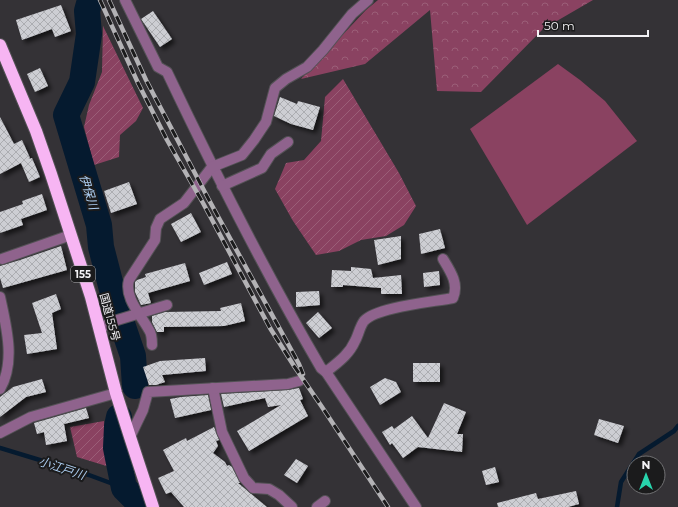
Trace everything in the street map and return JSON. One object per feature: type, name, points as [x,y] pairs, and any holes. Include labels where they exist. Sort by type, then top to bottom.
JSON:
[{"type":"highway","name":"国道155号","points":[[0,46],[36,131],[71,235],[91,297],[116,393],[154,507]]},
{"type":"street","points":[[125,0],[158,67],[167,72],[204,147],[212,167],[298,328],[321,368],[326,372],[416,507]]},
{"type":"street","points":[[152,345],[150,330],[137,313],[128,286],[129,280],[155,240],[156,228],[160,219],[184,203],[212,167],[242,155],[266,122],[275,88],[286,79],[307,67],[352,14],[368,0]]},
{"type":"street","points":[[222,186],[262,168],[271,154],[288,142]]},
{"type":"street","points":[[2,259],[71,235]]},
{"type":"street","points":[[326,372],[348,354],[355,343],[364,321],[376,314],[390,309],[453,298],[456,291],[453,275],[443,259]]},
{"type":"street","points":[[0,297],[9,343],[7,371],[0,389]]},
{"type":"street","points":[[100,329],[114,321],[167,305]]},
{"type":"street","points":[[130,437],[143,410],[148,392],[288,384],[299,381]]},
{"type":"street","points":[[213,388],[222,432],[244,478],[253,488],[269,489],[279,495],[292,507]]},
{"type":"street","points":[[0,433],[32,417],[116,393]]},
{"type":"green space","points":[[378,0],[593,0],[543,29],[481,92],[437,91],[430,10],[365,64],[301,79],[366,10]]},
{"type":"green space","points":[[103,26],[143,108],[136,121],[120,135],[119,157],[94,165],[84,127],[89,105],[102,72]]},
{"type":"green space","points":[[558,64],[605,101],[637,141],[527,225],[470,129]]},
{"type":"green space","points":[[343,79],[399,173],[416,206],[404,225],[386,236],[361,240],[339,251],[316,255],[293,221],[275,189],[286,163],[304,160],[321,141],[325,97]]},
{"type":"green space","points":[[104,421],[113,468],[77,457],[70,427]]},
{"type":"building","points":[[61,5],[71,31],[55,37],[52,29],[22,40],[16,20]]},
{"type":"building","points":[[153,11],[172,39],[160,47],[141,19]]},
{"type":"building","points":[[40,68],[48,86],[35,92],[27,74]]},
{"type":"building","points":[[280,97],[297,104],[298,101],[320,107],[313,130],[291,124],[274,116]]},
{"type":"building","points":[[0,117],[14,144],[22,140],[30,158],[28,159],[32,158],[40,177],[29,182],[21,163],[0,174]]},
{"type":"building","points":[[129,182],[137,204],[111,213],[104,191]]},
{"type":"building","points":[[42,194],[47,210],[21,219],[23,225],[0,233],[0,212],[23,204],[22,201]]},
{"type":"building","points":[[191,213],[201,232],[181,242],[171,224]]},
{"type":"building","points":[[440,229],[445,248],[421,254],[419,234]]},
{"type":"building","points":[[401,236],[401,259],[378,265],[374,240]]},
{"type":"building","points":[[61,246],[67,270],[3,288],[0,278],[0,266]]},
{"type":"building","points":[[227,262],[232,274],[204,285],[199,273]]},
{"type":"building","points":[[185,263],[190,281],[148,293],[151,303],[141,305],[135,292],[135,282],[137,280],[146,277],[145,274]]},
{"type":"building","points":[[351,267],[371,269],[373,278],[401,275],[402,294],[381,294],[381,288],[343,285],[343,287],[331,287],[332,270],[351,271]]},
{"type":"building","points":[[439,271],[440,285],[424,287],[423,273]]},
{"type":"building","points":[[319,291],[320,305],[296,307],[296,292]]},
{"type":"building","points":[[56,294],[61,309],[52,313],[57,349],[27,354],[24,335],[42,333],[32,303]]},
{"type":"building","points":[[241,303],[245,321],[224,326],[164,327],[164,332],[157,332],[152,322],[152,316],[165,312],[221,311],[220,308]]},
{"type":"building","points":[[318,312],[332,328],[319,338],[306,323]]},
{"type":"building","points":[[205,358],[206,371],[162,375],[165,382],[156,385],[149,385],[143,367],[160,361]]},
{"type":"building","points":[[413,363],[440,363],[440,382],[413,382]]},
{"type":"building","points":[[385,378],[396,382],[401,392],[380,405],[370,387]]},
{"type":"building","points":[[42,379],[46,392],[26,397],[0,417],[0,397],[13,387]]},
{"type":"building","points":[[299,388],[303,399],[300,400],[308,416],[249,451],[237,431],[281,405],[268,407],[265,398],[224,407],[221,394]]},
{"type":"building","points":[[208,395],[211,410],[175,418],[170,399]]},
{"type":"building","points":[[444,403],[466,412],[457,434],[463,434],[462,452],[418,447],[403,458],[392,443],[390,445],[382,432],[392,426],[394,429],[412,416],[428,438]]},
{"type":"building","points":[[86,408],[89,418],[64,424],[67,441],[46,445],[44,432],[37,434],[34,423]]},
{"type":"building","points":[[599,419],[624,426],[618,443],[594,435]]},
{"type":"building","points":[[214,427],[219,440],[216,441],[218,446],[213,453],[225,462],[227,466],[229,465],[232,467],[240,483],[238,483],[267,507],[184,507],[171,492],[166,494],[158,478],[174,471],[163,450],[186,438],[187,441]]},
{"type":"building","points":[[296,459],[308,466],[297,483],[284,475]]},
{"type":"building","points":[[495,467],[499,482],[486,485],[482,471]]},
{"type":"building","points":[[576,491],[579,504],[568,507],[498,507],[497,503],[536,493],[538,499]]},
{"type":"waterway","name":"伊保川","points":[[90,0],[87,11],[89,34],[82,82],[66,115],[99,225],[101,247],[117,309],[133,356],[135,386]]},
{"type":"waterway","name":"伊保川","points":[[119,417],[116,448],[124,488],[143,507]]},
{"type":"waterway","points":[[617,507],[621,482],[639,454],[674,431],[678,426]]},
{"type":"waterway","name":"小江戸川","points":[[0,448],[89,475],[124,488]]},
{"type":"railway","points":[[100,0],[138,83],[167,140],[203,203],[270,328],[388,507]]},
{"type":"railway","points":[[109,0],[146,80],[303,374]]}]
